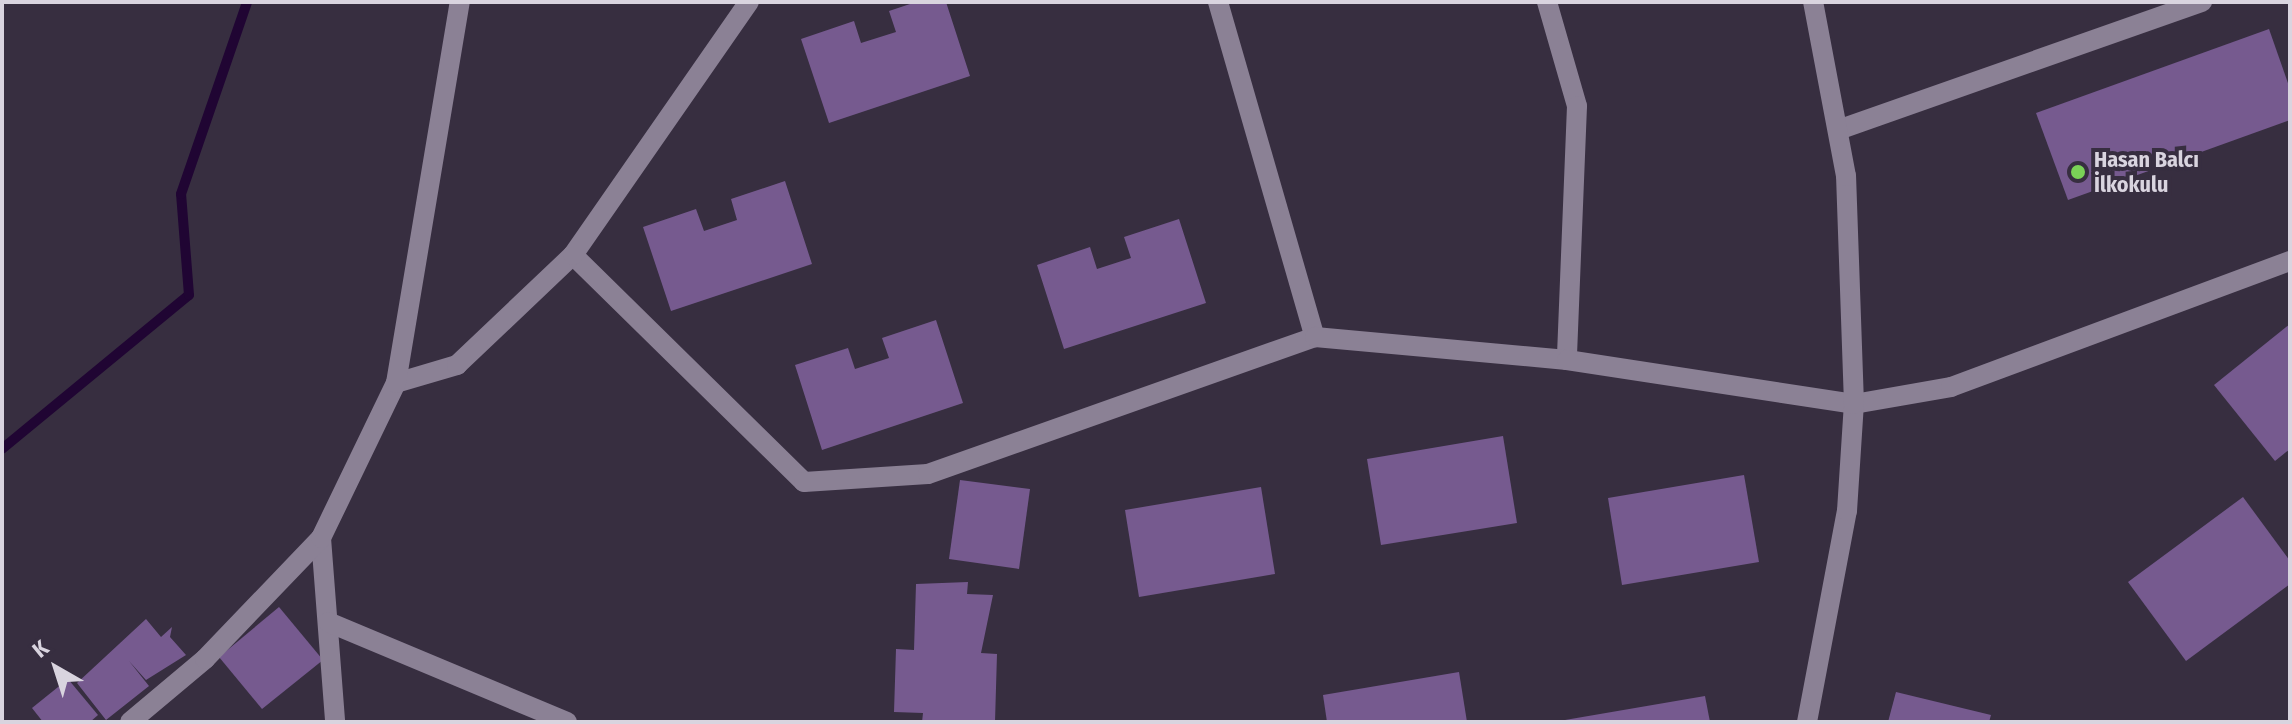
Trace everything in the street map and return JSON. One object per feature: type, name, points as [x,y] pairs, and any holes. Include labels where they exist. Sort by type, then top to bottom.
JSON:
[{"type":"street","points":[[130,722],[205,659],[321,538],[396,383],[460,2]]},
{"type":"street","points":[[396,383],[457,365],[573,255],[749,2]]},
{"type":"street","points":[[1218,2],[1315,337]]},
{"type":"street","points":[[1547,2],[1577,106],[1567,360]]},
{"type":"street","points":[[1807,722],[1847,511],[1854,404],[1838,130],[1813,2]]},
{"type":"street","points":[[1838,130],[2202,2]]},
{"type":"street","points":[[573,255],[804,482],[928,474],[1315,337],[1567,360],[1854,404],[1951,387],[2290,261]]},
{"type":"street","points":[[321,538],[335,722]]},
{"type":"street","points":[[328,622],[567,722]]},
{"type":"building","points":[[916,2],[946,2],[970,76],[829,123],[801,39],[854,21],[861,43],[896,32],[889,11]]},
{"type":"building","points":[[2269,29],[2290,89],[2290,120],[2068,200],[2036,113]]},
{"type":"building","points":[[785,181],[812,264],[671,311],[643,227],[696,209],[704,231],[737,220],[731,199]]},
{"type":"building","points":[[1179,219],[1206,303],[1064,349],[1037,265],[1090,247],[1097,269],[1131,258],[1124,237]]},
{"type":"building","points":[[936,320],[963,403],[822,450],[795,365],[848,348],[855,369],[889,358],[882,338]]},
{"type":"building","points":[[2290,324],[2290,449],[2275,461],[2214,385]]},
{"type":"building","points":[[1503,436],[1517,523],[1381,545],[1367,459]]},
{"type":"building","points":[[1744,475],[1759,562],[1622,585],[1608,498]]},
{"type":"building","points":[[960,480],[1030,489],[1019,569],[949,559]]},
{"type":"building","points":[[1261,487],[1275,574],[1139,597],[1125,510]]},
{"type":"building","points":[[2243,497],[2290,561],[2290,584],[2186,661],[2128,582]]},
{"type":"building","points":[[968,582],[967,594],[993,595],[981,653],[997,654],[995,722],[922,722],[923,713],[894,712],[896,649],[914,650],[916,584]]},
{"type":"building","points":[[279,607],[323,660],[262,709],[219,657]]},
{"type":"building","points":[[146,619],[161,637],[172,627],[170,637],[186,655],[146,680],[129,661],[149,686],[106,720],[77,683]]},
{"type":"building","points":[[1459,672],[1467,722],[1327,722],[1323,695]]},
{"type":"building","points":[[68,679],[98,715],[90,722],[43,722],[32,708]]},
{"type":"building","points":[[1896,692],[1991,715],[1989,722],[1888,722]]},
{"type":"building","points":[[1705,696],[1710,722],[1565,722],[1565,720]]},
{"type":"waterway","points":[[2,449],[189,295],[181,194],[247,2]]},
{"type":"place","name":"Hasan Balcı İlkokulu","points":[[2078,172]]}]
